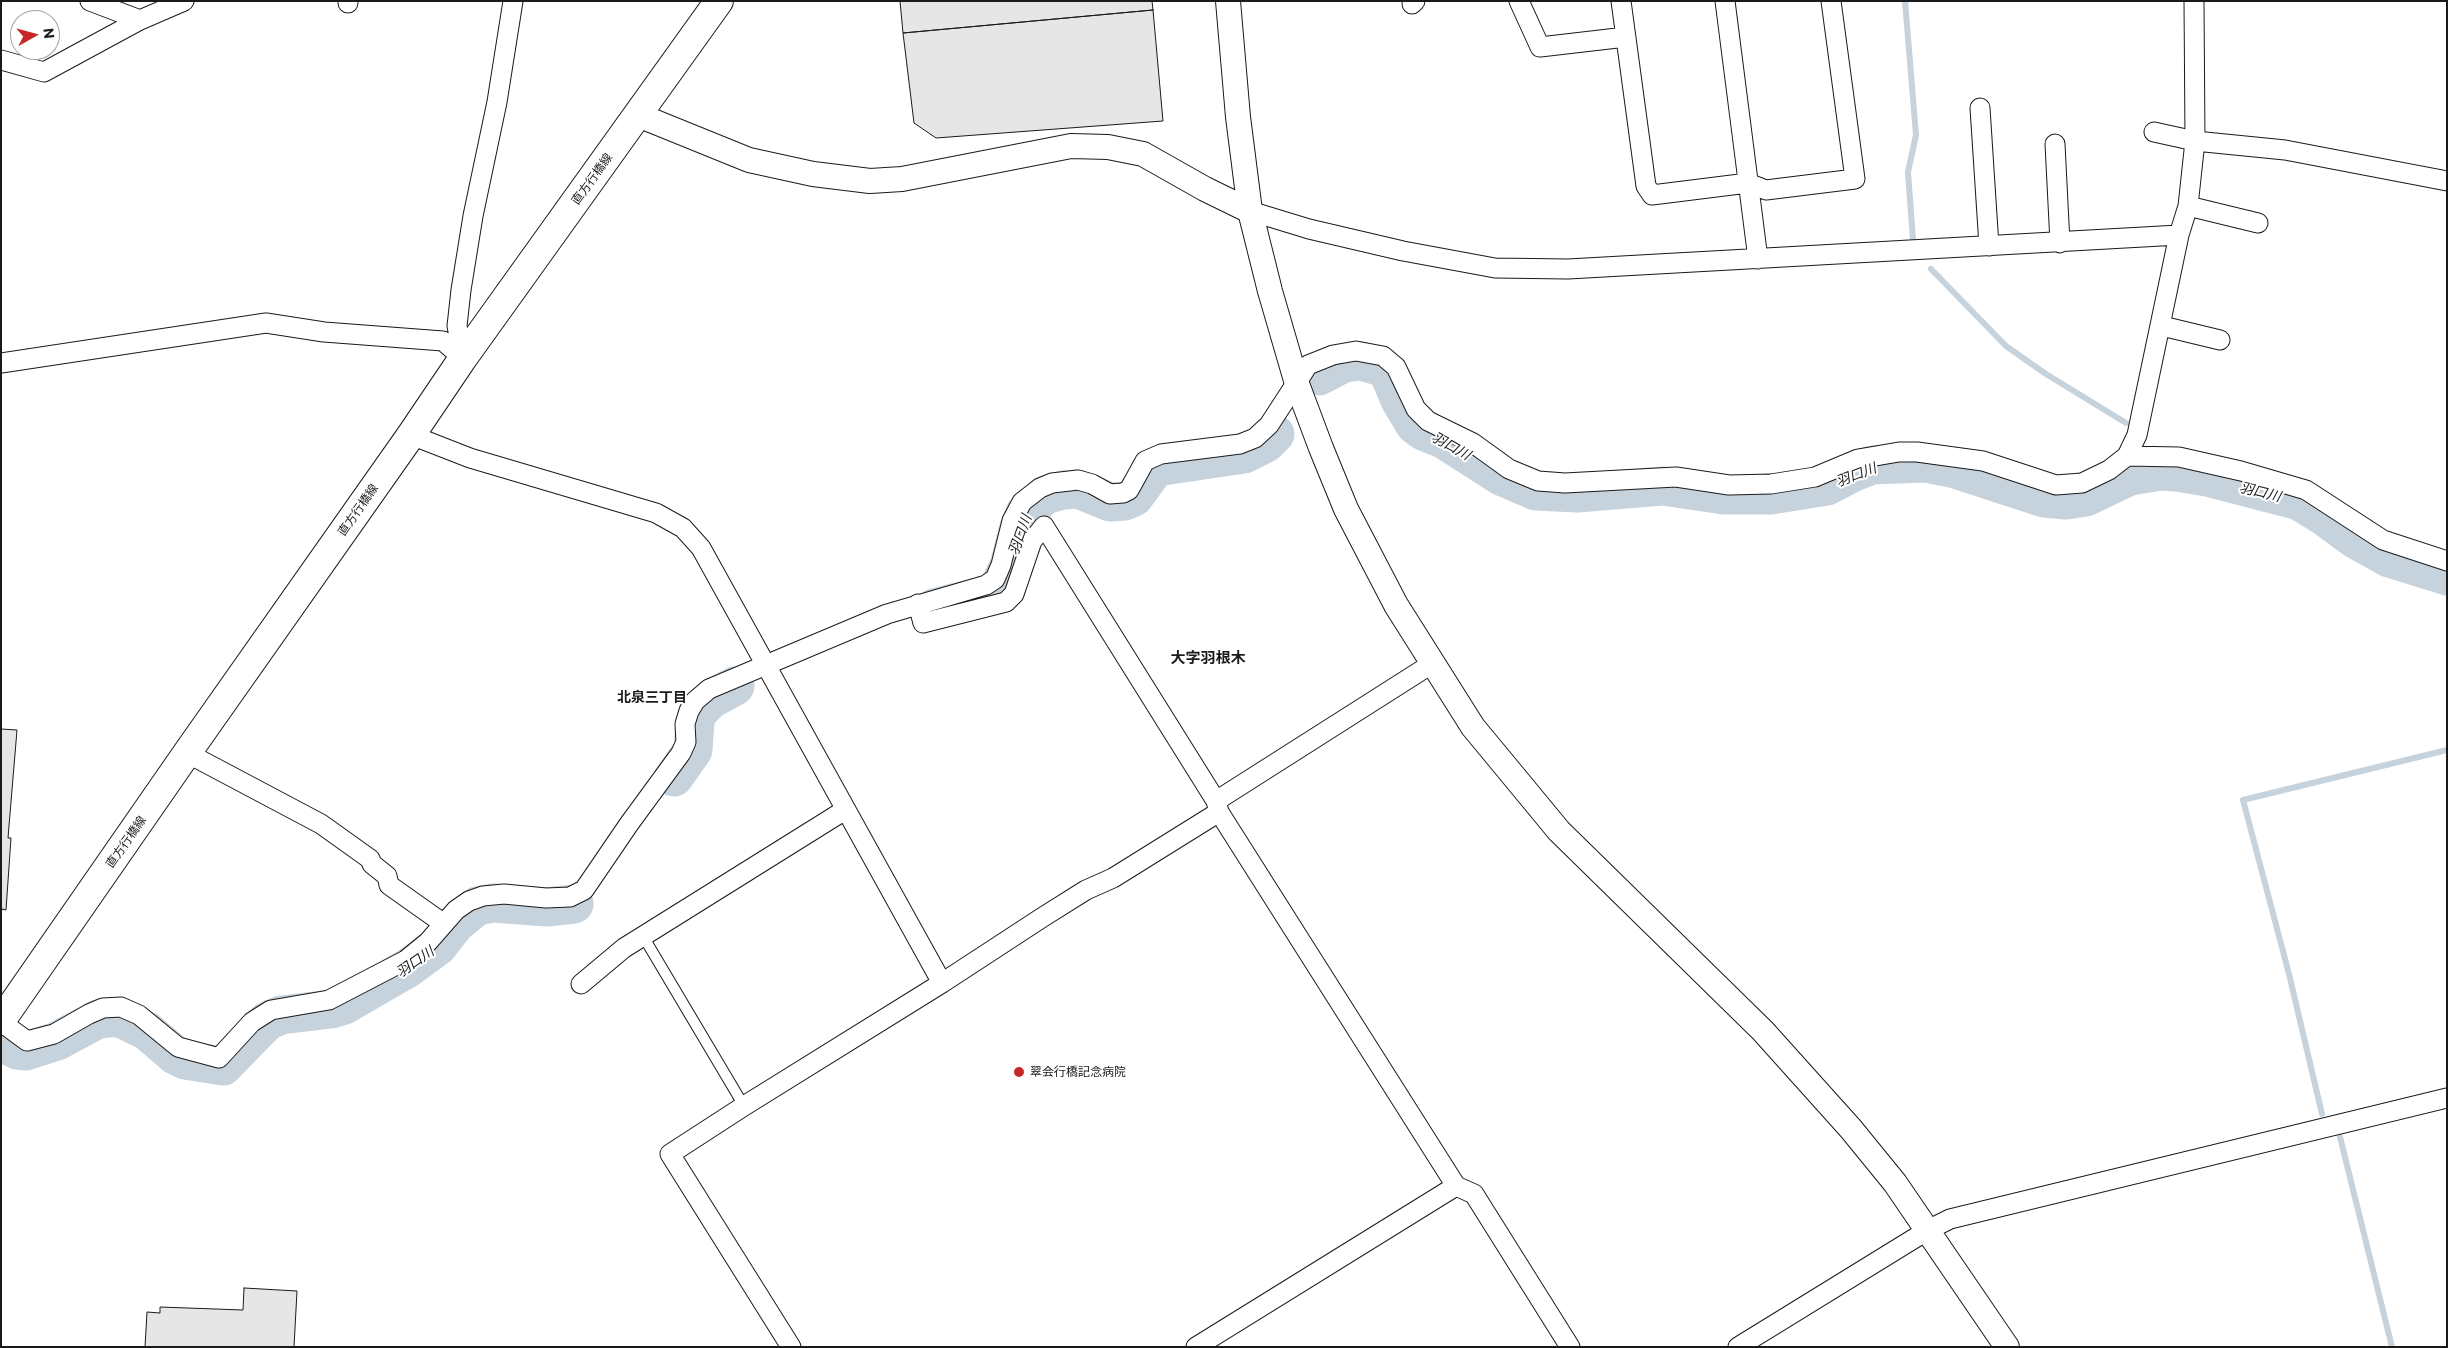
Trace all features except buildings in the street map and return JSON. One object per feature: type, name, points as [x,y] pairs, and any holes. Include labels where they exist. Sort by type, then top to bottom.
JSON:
[{"type":"main road","name":"直方行橋線","points":[[1,1022],[463,358],[719,1]]},
{"type":"street","points":[[90,1],[140,20]]},
{"type":"street","points":[[1,60],[44,72],[140,20],[184,1]]},
{"type":"street","points":[[463,358],[457,326],[461,290],[473,216],[497,102],[513,1]]},
{"type":"street","points":[[1228,1],[1238,117],[1250,212],[1297,384],[1346,509],[1396,605],[1473,727],[1559,831],[1648,921],[1708,975],[1794,1064],[1895,1182],[2007,1347]]},
{"type":"street","points":[[1519,1],[1540,47],[1626,37]]},
{"type":"street","points":[[1621,1],[1646,186],[1652,195],[1748,183],[1766,190],[1855,179],[1831,1]]},
{"type":"street","points":[[1725,1],[1758,259]]},
{"type":"street","points":[[1,1022],[27,1041],[54,1034],[103,1008],[120,1007],[139,1015],[178,1048],[220,1058],[252,1022],[271,1010],[329,1000],[340,996],[406,960],[428,942],[456,910],[469,901],[483,896],[504,894],[546,898],[570,897],[584,890],[681,753],[686,742],[685,724],[689,710],[695,701],[709,689],[887,614],[986,585],[995,578],[1001,565],[1012,521],[1022,502],[1040,488],[1052,483],[1078,480],[1092,484],[1110,494],[1123,493],[1130,490],[1145,462],[1161,454],[1240,444],[1255,438],[1269,424],[1308,366],[1333,355],[1356,351],[1383,356],[1396,367],[1416,409],[1428,420],[1473,443],[1509,470],[1538,480],[1565,483],[1676,477],[1730,485],[1771,484],[1816,477],[1858,458],[1899,452],[1917,452],[1983,461],[2056,485],[2082,483],[2109,470],[2127,456],[2137,435],[2162,326],[2179,235],[2188,206],[2196,141],[2194,1]]},
{"type":"street","points":[[1980,108],[1989,246]]},
{"type":"street","points":[[638,115],[749,160],[813,174],[870,181],[902,179],[1071,146],[1108,147],[1144,154],[1250,212],[1308,229],[1403,251],[1495,268],[1568,269],[2179,235]]},
{"type":"street","points":[[2154,132],[2196,141],[2285,150],[2447,181]]},
{"type":"street","points":[[2055,144],[2060,243]]},
{"type":"street","points":[[2188,206],[2258,223]]},
{"type":"street","points":[[1,363],[266,323],[324,332],[443,341],[463,358]]},
{"type":"street","points":[[2162,326],[2220,340]]},
{"type":"street","points":[[411,435],[470,458],[656,513],[683,528],[701,548],[942,983]]},
{"type":"street","points":[[2127,456],[2179,457],[2241,471],[2306,490],[2383,540],[2447,561]]},
{"type":"street","points":[[918,604],[923,623],[1006,602],[1014,594],[1032,541],[1044,526],[1217,807],[1456,1186],[1474,1194],[1570,1347]]},
{"type":"street","points":[[791,1347],[670,1154],[1086,890],[1113,878],[1433,663]]},
{"type":"street","points":[[187,753],[321,824],[370,859],[372,864],[387,876],[388,885],[437,919]]},
{"type":"street","points":[[581,984],[624,948],[845,810]]},
{"type":"street","points":[[1738,1347],[1928,1230],[1950,1219],[2447,1098]]},
{"type":"street","points":[[1196,1347],[1456,1186]]},
{"type":"lane","points":[[643,936],[744,1106]]},
{"type":"waterway","points":[[1905,1],[1916,135],[1908,172],[1913,240]]},
{"type":"waterway","points":[[1931,269],[2006,346],[2046,374],[2126,423]]},
{"type":"waterway","name":"羽口川","points":[[1319,376],[1344,363],[1361,361],[1382,367],[1389,374],[1400,400],[1415,425],[1423,431],[1445,440],[1501,476],[1536,491],[1577,493],[1663,486],[1724,495],[1771,495],[1827,486],[1872,465],[1925,463],[1955,469],[2044,498],[2066,500],[2086,497],[2130,476],[2161,471],[2177,472],[2207,477],[2299,501],[2355,539],[2389,558],[2447,576]]},
{"type":"waterway","name":"羽口川","points":[[934,608],[990,594],[997,590],[1009,566],[1019,527],[1025,513],[1045,495],[1063,490],[1078,489],[1110,502],[1125,501],[1134,497],[1156,467],[1244,454],[1266,443],[1275,434]]},
{"type":"waterway","name":"羽口川","points":[[674,777],[693,750],[695,721],[698,712],[711,699],[735,686]]},
{"type":"waterway","points":[[2322,1114],[2289,974],[2243,800],[2447,750]]},
{"type":"waterway","name":"羽口川","points":[[6,1044],[17,1050],[26,1051],[57,1041],[98,1019],[118,1017],[147,1031],[175,1055],[185,1060],[223,1066],[267,1021],[281,1015],[331,1009],[344,1005],[408,968],[438,946],[456,923],[477,906],[493,903],[547,907],[574,904]]},
{"type":"waterway","points":[[2340,1137],[2392,1347]]},
{"type":"place","name":"翠会行橋記念病院","points":[[1019,1072]]},
{"type":"district","name":"大字羽根木","points":[[1208,658]]},
{"type":"district","name":"北泉三丁目","points":[[652,697]]}]
